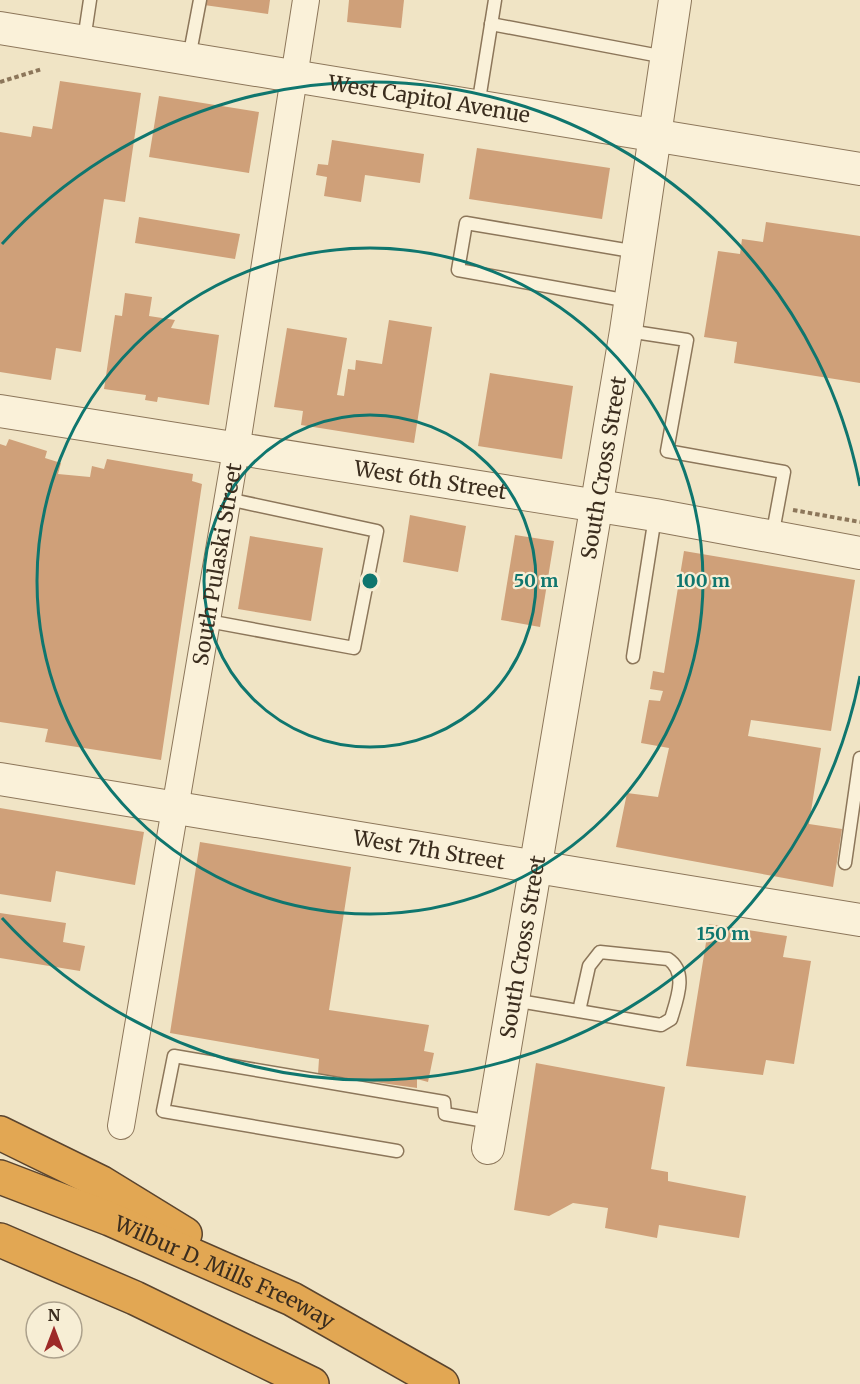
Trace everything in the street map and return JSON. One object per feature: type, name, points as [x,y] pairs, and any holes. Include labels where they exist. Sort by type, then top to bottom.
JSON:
[{"type":"highway","points":[[0,1132],[102,1183],[292,1299]]},
{"type":"highway","name":"Wilbur D. Mills Freeway","points":[[0,1177],[110,1219],[292,1299],[442,1384]]},
{"type":"highway","points":[[0,1240],[135,1298],[312,1384]]},
{"type":"highway","points":[[0,1265],[135,1298]]},
{"type":"street","name":"South Pulaski Street","points":[[121,1126],[208,621],[306,0]]},
{"type":"street","name":"South Cross Street","points":[[490,1135],[594,506],[628,316],[675,0]]},
{"type":"street","name":"West Capitol Avenue","points":[[0,28],[860,169]]},
{"type":"street","name":"West 6th Street","points":[[0,411],[655,515],[860,553]]},
{"type":"street","name":"West 7th Street","points":[[0,779],[860,920]]},
{"type":"lane","points":[[84,41],[90,0]]},
{"type":"lane","points":[[189,58],[200,0]]},
{"type":"lane","points":[[478,106],[495,0]]},
{"type":"lane","points":[[491,24],[665,57]]},
{"type":"lane","points":[[637,252],[466,223],[458,270],[628,316],[687,339],[667,451],[784,472],[772,538]]},
{"type":"lane","points":[[208,621],[354,648],[377,531],[228,499]]},
{"type":"lane","points":[[633,657],[655,515]]},
{"type":"lane","points":[[845,863],[860,758]]},
{"type":"lane","points":[[512,999],[579,1011],[661,1025],[671,1019],[677,1001],[680,973],[677,965],[668,958],[600,952],[589,966],[579,1011]]},
{"type":"lane","points":[[397,1151],[163,1111],[174,1056],[444,1102],[446,1114],[490,1135]]},
{"type":"path","points":[[0,82],[42,69]]},
{"type":"path","points":[[777,507],[860,522]]},
{"type":"building","points":[[205,0],[270,0],[268,14],[204,5]]},
{"type":"building","points":[[349,0],[404,0],[401,28],[347,22]]},
{"type":"building","points":[[60,81],[141,93],[125,202],[104,199],[81,352],[56,348],[51,380],[0,372],[0,132],[31,137],[33,126],[52,129]]},
{"type":"building","points":[[159,96],[259,112],[249,173],[149,157]]},
{"type":"building","points":[[332,140],[424,154],[420,183],[365,175],[361,202],[324,196],[327,177],[316,175],[318,164],[328,165]]},
{"type":"building","points":[[477,148],[610,168],[602,219],[469,199]]},
{"type":"building","points":[[139,217],[240,234],[235,259],[135,243]]},
{"type":"building","points":[[766,222],[860,236],[860,383],[734,363],[737,342],[704,337],[718,251],[740,254],[742,239],[763,242]]},
{"type":"building","points":[[125,293],[152,297],[149,316],[175,320],[171,328],[219,335],[209,405],[158,397],[157,402],[145,400],[146,395],[104,389],[115,315],[122,316]]},
{"type":"building","points":[[389,320],[432,327],[414,443],[301,425],[303,411],[274,407],[287,328],[347,338],[337,395],[344,396],[348,369],[355,370],[356,360],[382,364]]},
{"type":"building","points":[[490,373],[573,386],[562,459],[478,446]]},
{"type":"building","points":[[9,439],[47,451],[45,458],[61,463],[58,474],[90,477],[92,466],[104,469],[107,459],[193,474],[192,481],[202,484],[161,760],[45,742],[48,729],[0,722],[0,444],[6,446]]},
{"type":"building","points":[[410,515],[466,526],[458,572],[403,562]]},
{"type":"building","points":[[515,535],[554,541],[540,627],[501,620]]},
{"type":"building","points":[[250,536],[323,548],[311,621],[238,609]]},
{"type":"building","points":[[684,551],[855,580],[831,731],[751,720],[748,736],[821,748],[809,824],[842,829],[833,887],[616,847],[627,793],[658,797],[669,748],[641,743],[649,700],[660,701],[663,691],[650,689],[653,671],[664,673]]},
{"type":"building","points":[[0,808],[144,832],[135,885],[56,871],[51,902],[0,894]]},
{"type":"building","points":[[200,842],[351,867],[329,1010],[429,1025],[424,1051],[434,1053],[428,1082],[417,1079],[417,1088],[318,1074],[319,1059],[170,1033]]},
{"type":"building","points":[[0,913],[66,923],[63,942],[85,946],[80,971],[0,958]]},
{"type":"building","points":[[709,924],[787,936],[783,957],[811,961],[794,1064],[766,1060],[763,1075],[686,1066]]},
{"type":"building","points":[[536,1063],[665,1087],[651,1169],[668,1172],[668,1181],[746,1196],[739,1238],[659,1225],[657,1238],[605,1228],[608,1208],[573,1203],[549,1216],[514,1210]]}]
